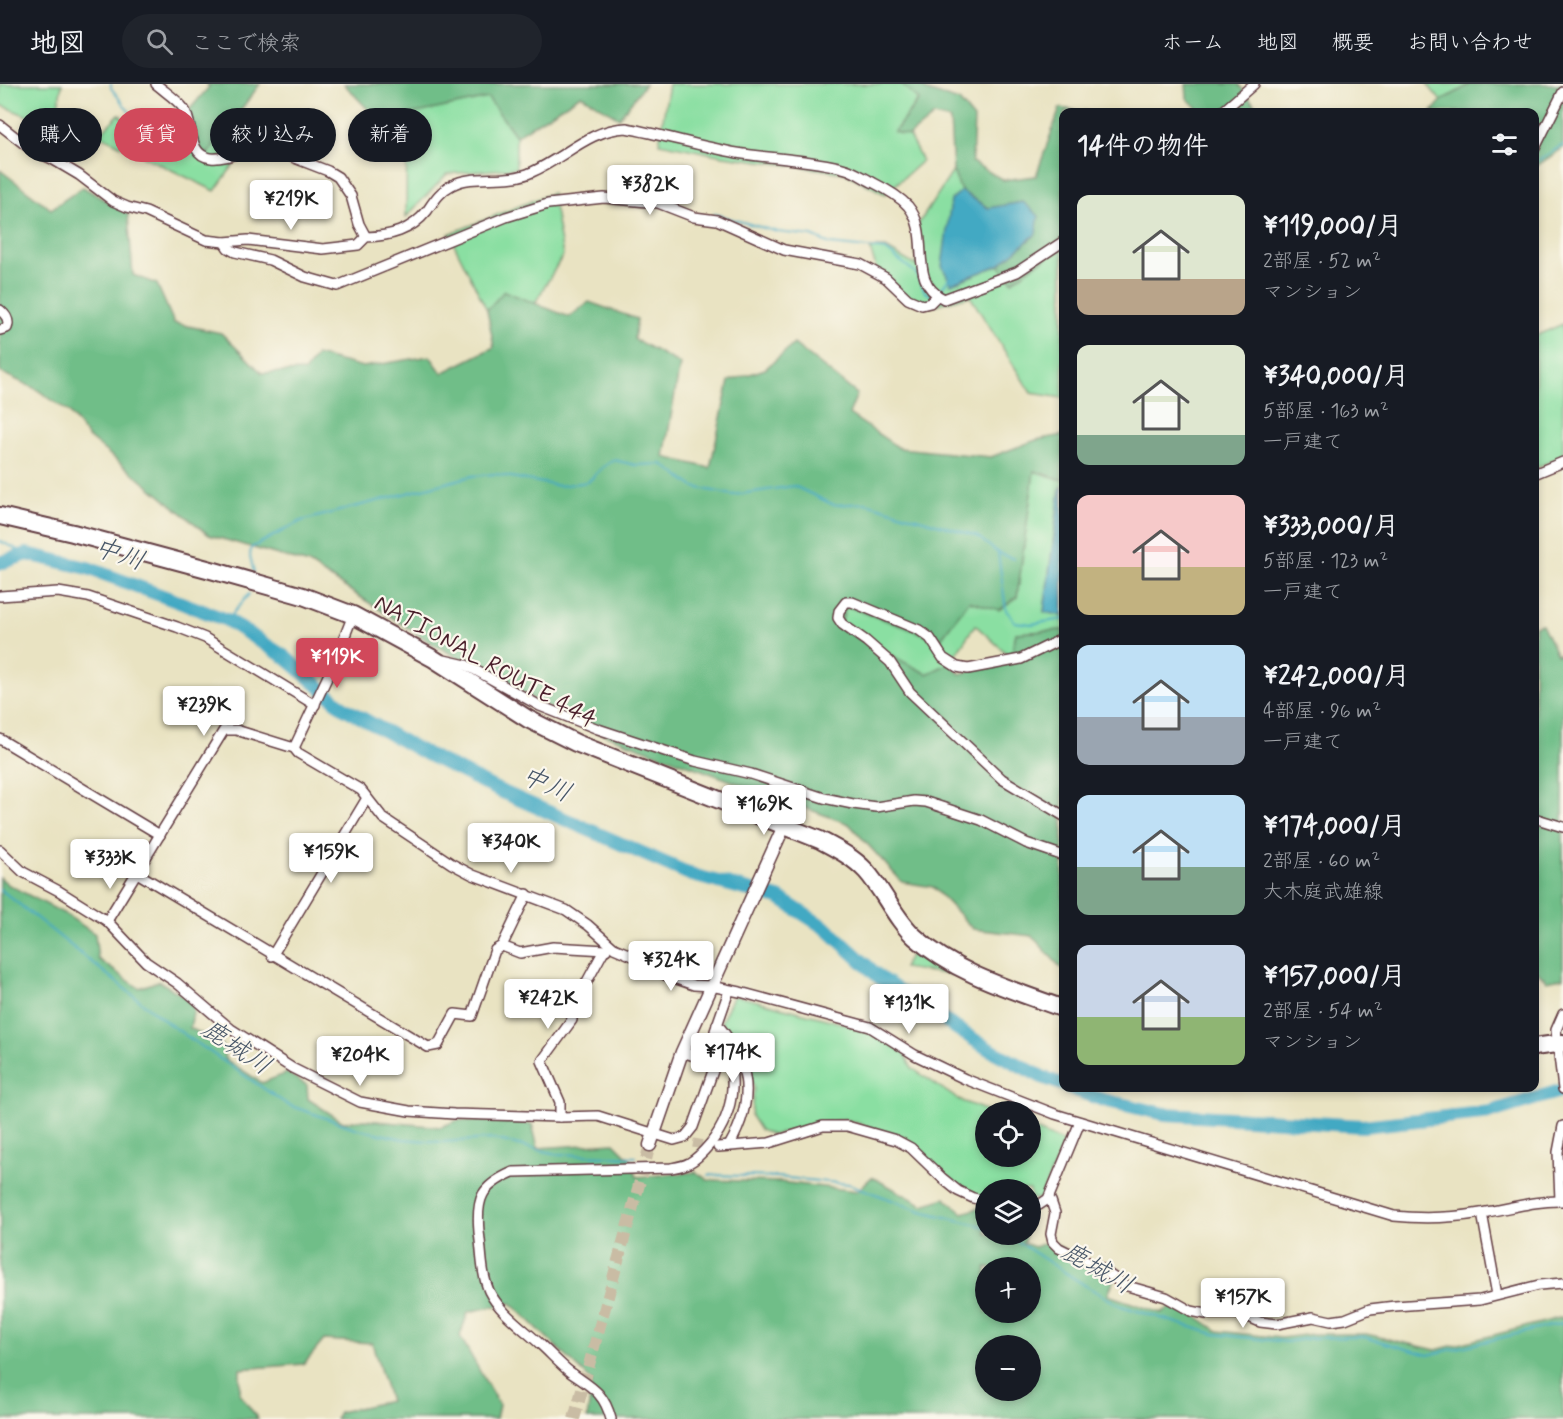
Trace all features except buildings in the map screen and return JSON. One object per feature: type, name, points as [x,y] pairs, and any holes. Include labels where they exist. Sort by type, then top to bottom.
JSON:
[{"type":"highway","name":"NATIONAL ROUTE 444","points":[[4,521],[73,532],[303,596],[352,615],[434,658],[528,718],[576,743],[820,840],[849,855],[866,871],[913,936],[937,954],[982,978],[1059,1007]]},
{"type":"highway","points":[[1539,1046],[1560,1044]]},
{"type":"main road","points":[[652,1140],[682,1052],[784,826]]},
{"type":"street","points":[[156,84],[185,110],[193,142],[204,156],[220,157],[255,147],[266,147],[338,177],[351,196],[358,224],[366,237]]},
{"type":"street","points":[[1227,108],[1254,84]]},
{"type":"street","points":[[1539,140],[1563,92]]},
{"type":"street","points":[[0,125],[32,150],[79,175],[113,201],[146,212],[206,240],[224,242],[249,240],[323,249],[358,245],[366,237],[400,232],[414,224],[444,190],[455,183],[515,178],[531,173],[595,135],[615,129],[626,129],[735,152],[823,163],[848,170],[886,189],[907,205],[915,217],[920,229],[922,267],[926,284],[944,299],[1017,272],[1059,244]]},
{"type":"street","points":[[224,242],[235,252],[270,260],[305,277],[337,286],[506,217],[548,204],[604,198],[658,203],[694,217],[717,220],[784,250],[860,264],[886,278],[908,299],[922,305],[930,303],[934,293]]},
{"type":"street","points":[[0,310],[6,315],[9,323],[7,328],[0,330]]},
{"type":"street","points":[[1539,472],[1563,462]]},
{"type":"street","points":[[0,596],[57,592],[88,597],[205,638],[315,705]]},
{"type":"street","points":[[1059,640],[1021,659],[968,669],[957,668],[943,657],[930,638],[919,630],[852,602],[846,602],[839,611],[838,618],[842,624],[890,662],[910,692],[1002,779],[1059,813]]},
{"type":"street","points":[[294,748],[335,661],[352,615]]},
{"type":"street","points":[[434,658],[466,664],[540,706],[598,729],[695,761],[751,774],[824,798],[853,804],[876,807],[914,801],[926,802],[981,820],[1026,843],[1059,854]]},
{"type":"street","points":[[107,921],[224,730],[236,730],[294,748],[298,753],[352,784],[383,818],[452,864],[473,875],[566,910],[588,925],[614,948],[647,962],[655,970],[665,975],[694,985],[711,986],[802,1007],[870,1027],[915,1055],[965,1079],[1080,1122],[1394,1216],[1428,1218],[1482,1213],[1529,1202],[1561,1201],[1558,1152],[1563,1126]]},
{"type":"street","points":[[0,739],[160,835]]},
{"type":"street","points":[[272,956],[367,798]]},
{"type":"street","points":[[1539,820],[1563,827]]},
{"type":"street","points":[[0,850],[23,872],[107,921],[146,962],[177,983],[231,1029],[292,1068],[360,1102],[421,1112],[560,1117],[598,1116],[652,1140],[689,1140],[713,1071],[713,1062]]},
{"type":"street","points":[[137,873],[272,956],[428,1047],[438,1044],[455,1014],[472,1016],[495,950],[502,946],[527,894]]},
{"type":"street","points":[[502,946],[520,953],[553,947],[603,952],[614,948]]},
{"type":"street","points":[[560,1117],[560,1102],[542,1061],[572,1020],[571,1011],[603,952]]},
{"type":"street","points":[[611,1419],[606,1404],[598,1393],[589,1384],[570,1372],[504,1312],[489,1291],[483,1269],[479,1202],[487,1188],[498,1179],[513,1172],[671,1168],[690,1163],[704,1151],[725,1122],[733,1087],[732,1069],[715,1031],[729,991]]},
{"type":"street","points":[[1563,1014],[1556,1030],[1560,1044],[1563,1089]]},
{"type":"street","points":[[717,1024],[737,1054],[745,1074],[748,1094],[745,1114],[729,1146]]},
{"type":"street","points":[[682,1052],[713,1062]]},
{"type":"street","points":[[713,1062],[726,1053]]},
{"type":"street","points":[[1041,1204],[1048,1199],[1080,1122]]},
{"type":"street","points":[[718,1147],[769,1143],[824,1126],[847,1126],[896,1140],[911,1148],[958,1191],[975,1198]]},
{"type":"street","points":[[1048,1199],[1052,1202],[1055,1214],[1051,1234],[1053,1242],[1059,1248],[1100,1268],[1124,1285],[1166,1297],[1191,1311],[1206,1314],[1242,1314],[1260,1322],[1277,1324],[1312,1317],[1331,1321],[1345,1319],[1370,1309],[1395,1305],[1480,1300],[1539,1285],[1563,1283]]},
{"type":"street","points":[[1482,1213],[1497,1295]]},
{"type":"green space","points":[[0,84],[62,84],[58,108],[18,108],[18,112],[0,105]]},
{"type":"green space","points":[[207,84],[260,84],[242,108],[210,108],[210,151],[208,154],[198,150],[198,108],[191,108],[209,87]]},
{"type":"green space","points":[[344,84],[645,84],[619,118],[581,95],[516,136],[488,98],[432,110],[432,108],[367,108]]},
{"type":"green space","points":[[669,84],[901,84],[919,99],[894,132],[909,136],[922,161],[885,194],[845,173],[723,156],[659,143]]},
{"type":"green space","points":[[901,84],[920,84],[927,91],[959,101],[974,119],[972,162],[1003,180],[1036,176],[1059,111],[1059,249],[1012,281],[999,265],[1036,234],[1023,202],[988,208],[961,191],[953,171],[950,120],[934,116],[909,136],[894,132],[919,100]]},
{"type":"green space","points":[[1186,84],[1238,84],[1257,108],[1197,108],[1187,98]]},
{"type":"green space","points":[[1427,84],[1471,84],[1441,101]]},
{"type":"green space","points":[[1471,84],[1563,84],[1563,148],[1539,164],[1539,108],[1435,108],[1441,101]]},
{"type":"green space","points":[[488,98],[516,136],[516,168],[447,174],[406,217],[407,162],[432,162],[432,110]]},
{"type":"green space","points":[[114,119],[114,142],[102,136],[102,132]]},
{"type":"green space","points":[[198,150],[208,154],[210,151],[210,162],[236,162],[215,191],[155,162],[198,162]]},
{"type":"green space","points":[[0,170],[51,209],[83,187],[128,214],[133,275],[157,284],[174,323],[221,333],[262,373],[305,371],[316,355],[363,367],[430,356],[442,373],[494,347],[487,310],[504,291],[569,317],[589,302],[637,319],[634,339],[680,364],[664,457],[710,468],[729,381],[765,369],[794,344],[857,394],[849,414],[899,448],[991,457],[1036,440],[1059,436],[1059,479],[1034,471],[1017,597],[999,610],[969,601],[940,640],[846,606],[839,628],[927,674],[950,663],[960,674],[1011,658],[1016,633],[1059,630],[1059,966],[1032,936],[973,929],[933,887],[902,882],[849,824],[584,727],[433,644],[309,564],[209,535],[88,437],[69,412],[36,389],[0,372]]},
{"type":"green space","points":[[953,171],[961,191],[951,200],[951,284],[999,265],[1012,281],[1059,249],[1059,397],[1031,393],[970,296],[928,307],[909,302],[877,272],[870,248],[886,248],[916,266],[915,229]]},
{"type":"green space","points":[[552,193],[563,255],[534,305],[505,292],[487,310],[449,234]]},
{"type":"green space","points":[[1563,324],[1563,456],[1539,466],[1539,334]]},
{"type":"green space","points":[[1034,471],[1059,479],[1059,497],[1044,612],[1059,615],[1059,630],[1016,633],[1012,658],[975,625],[950,663],[927,674],[839,629],[846,606],[1017,597]]},
{"type":"green space","points":[[1542,624],[1557,655],[1563,653],[1563,978],[1547,981],[1539,973],[1539,625]]},
{"type":"green space","points":[[0,877],[7,884],[65,914],[95,934],[98,959],[139,988],[159,981],[195,1003],[190,1028],[222,1044],[225,1059],[262,1083],[287,1073],[307,1085],[308,1099],[343,1122],[365,1120],[441,1127],[458,1120],[532,1124],[538,1148],[614,1143],[630,1159],[637,1177],[696,1172],[708,1180],[780,1182],[857,1191],[872,1177],[923,1205],[945,1198],[963,1213],[975,1209],[975,1245],[1035,1247],[1050,1241],[1114,1279],[1108,1295],[1161,1313],[1174,1305],[1193,1314],[1218,1331],[1281,1338],[1313,1334],[1366,1334],[1436,1350],[1563,1317],[1563,1419],[587,1419],[592,1381],[511,1303],[468,1312],[460,1336],[499,1405],[496,1419],[335,1419],[339,1412],[390,1401],[372,1343],[324,1340],[304,1364],[240,1369],[240,1394],[258,1419],[0,1419]]},
{"type":"green space","points":[[915,947],[965,977],[903,968]]},
{"type":"green space","points":[[734,995],[872,1031],[904,1053],[912,1068],[959,1100],[975,1106],[975,1167],[1041,1167],[1041,1132],[1064,1142],[1041,1197],[1041,1179],[975,1179],[975,1196],[947,1177],[906,1138],[844,1119],[772,1135],[760,1130],[751,1116],[754,1087],[741,1052],[721,1022]]},
{"type":"water","points":[[961,191],[988,208],[1023,202],[1039,216],[1036,234],[999,265],[951,284],[942,266],[951,200]]},
{"type":"water","points":[[1059,497],[1059,615],[1044,612]]},
{"type":"waterway","points":[[111,84],[111,88],[127,108]]},
{"type":"waterway","points":[[1539,160],[1563,145]]},
{"type":"waterway","points":[[714,214],[778,232],[812,236],[830,244],[886,250],[916,273],[925,292],[931,295]]},
{"type":"waterway","points":[[938,290],[950,277]]},
{"type":"waterway","points":[[254,573],[250,556],[251,548],[301,521],[472,476],[495,474],[559,486],[588,482],[614,460],[635,465],[662,464],[694,487],[733,495],[794,486],[834,505],[866,503],[977,536],[998,553],[1014,559]]},
{"type":"waterway","points":[[0,541],[27,554]]},
{"type":"waterway","points":[[998,553],[1006,610],[1015,622],[1031,624],[1059,620]]},
{"type":"waterway","name":"中川","points":[[0,563],[27,554],[88,568],[227,620],[285,657],[344,708],[417,749],[498,790],[692,875],[779,898],[827,929],[880,978],[928,1010],[987,1048],[1042,1077],[1059,1083]]},
{"type":"waterway","points":[[227,620],[249,594]]},
{"type":"waterway","name":"鹿城川","points":[[0,889],[169,1024],[288,1105],[358,1129],[403,1139],[441,1142],[494,1139],[556,1154],[636,1157]]},
{"type":"waterway","name":"中川","points":[[1080,1092],[1103,1100],[1165,1114],[1363,1126],[1491,1112],[1563,1090]]},
{"type":"waterway","name":"鹿城川","points":[[709,1175],[777,1177],[849,1184],[921,1211],[975,1224]]},
{"type":"waterway","name":"鹿城川","points":[[1023,1245],[1121,1306],[1214,1334],[1286,1342],[1312,1338],[1364,1337],[1428,1355],[1563,1323]]},
{"type":"tunnel","points":[[693,1143],[716,1147]]},
{"type":"tunnel","points":[[574,1419],[650,1145]]}]
